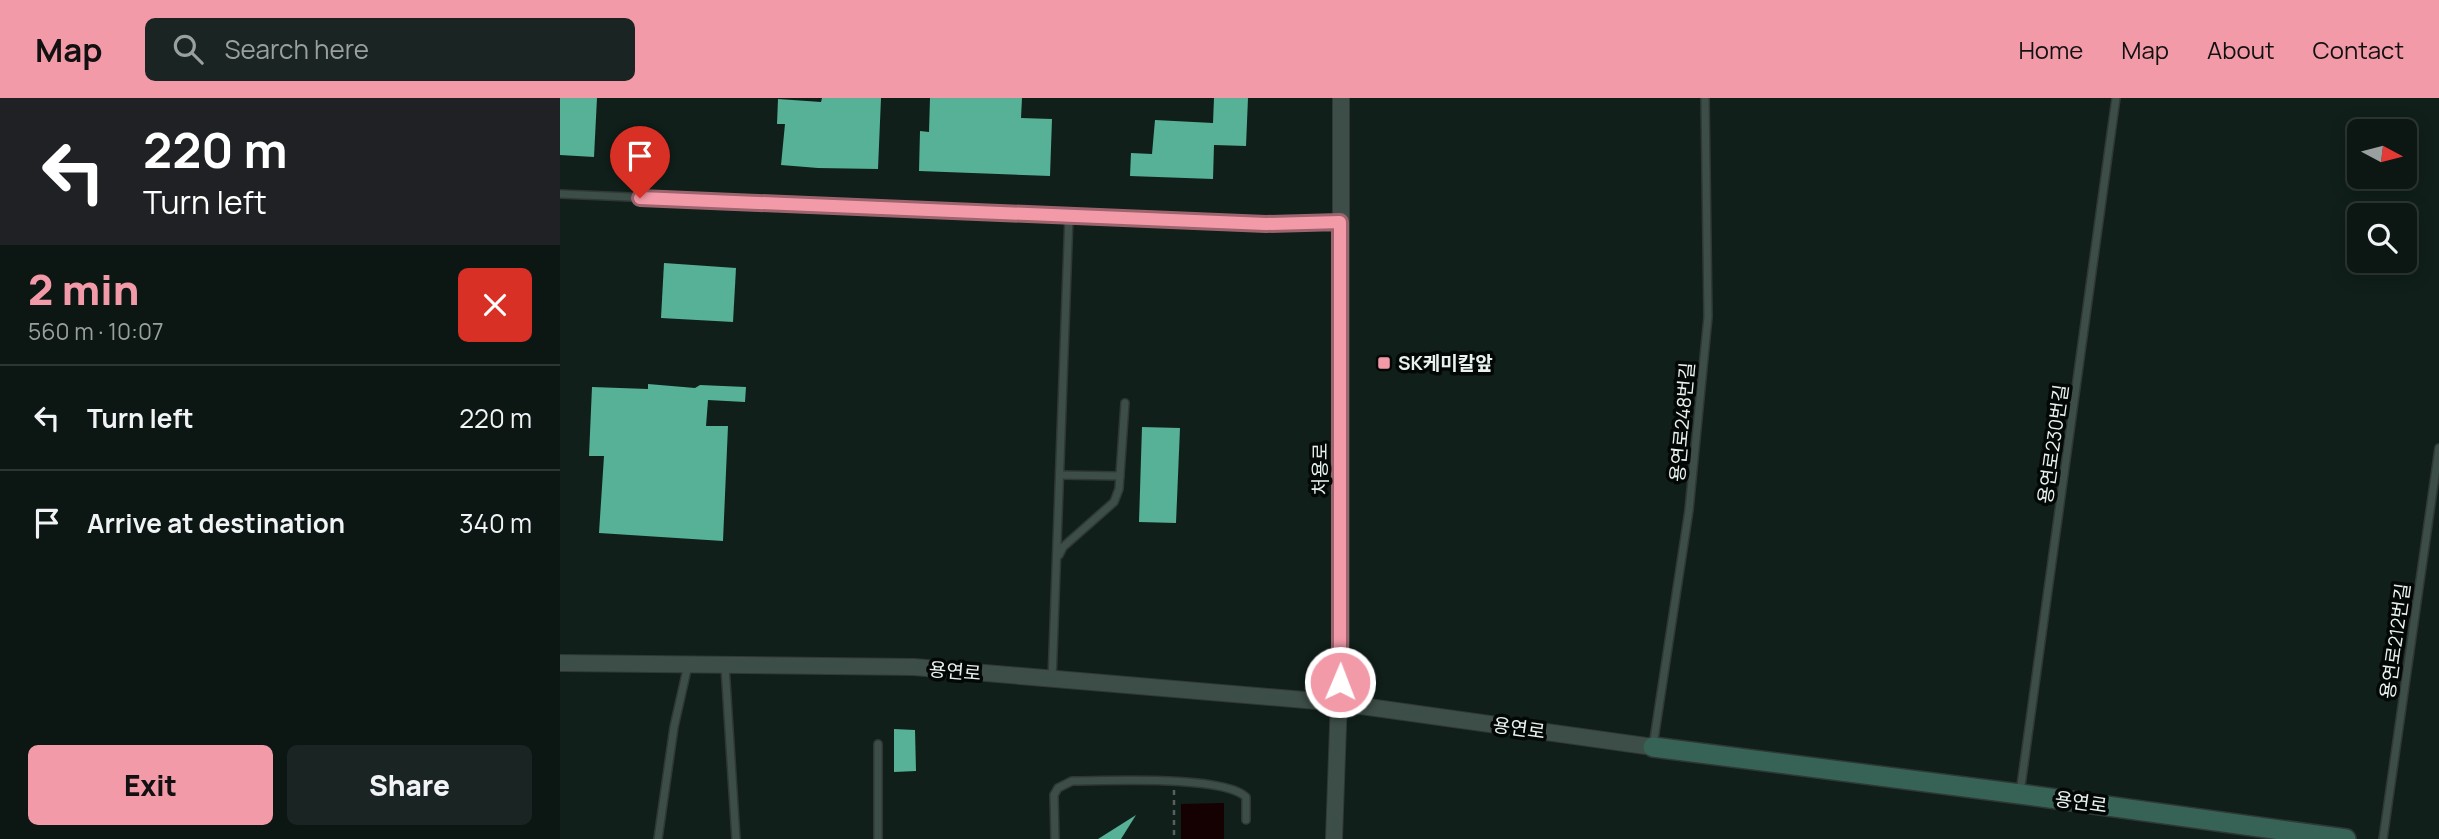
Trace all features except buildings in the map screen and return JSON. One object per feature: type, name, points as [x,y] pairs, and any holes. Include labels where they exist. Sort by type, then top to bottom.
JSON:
[{"type":"main road","name":"용연로","points":[[1653,747],[2346,839]]},
{"type":"street","name":"처용로","points":[[1334,839],[1340,703],[1341,98]]},
{"type":"street","name":"용연로","points":[[560,663],[914,667],[1052,681],[1340,703],[1653,747]]},
{"type":"lane","name":"용연로248번길","points":[[1653,747],[1689,510],[1708,317],[1705,98]]},
{"type":"lane","name":"용연로230번길","points":[[2020,794],[2116,98]]},
{"type":"lane","points":[[560,194],[1266,224],[1340,222]]},
{"type":"lane","points":[[1052,681],[1069,216]]},
{"type":"lane","points":[[1057,559],[1063,547],[1114,502],[1119,489],[1125,403]]},
{"type":"lane","name":"용연로212번길","points":[[2383,839],[2439,448]]},
{"type":"lane","points":[[1060,475],[1120,475]]},
{"type":"lane","points":[[658,839],[674,727],[688,664]]},
{"type":"lane","points":[[725,665],[736,839]]},
{"type":"lane","points":[[878,744],[878,839]]},
{"type":"lane","points":[[1055,839],[1054,795],[1063,783],[1072,781],[1213,784],[1241,792],[1246,797],[1246,820]]},
{"type":"path","points":[[1174,783],[1174,839]]},
{"type":"shaded area","points":[[1224,803],[1224,839],[1181,839],[1181,804]]},
{"type":"place","name":"SK케미칼앞","points":[[1384,363]]},
{"type":"route","points":[[640,198],[1266,224],[1340,222],[1340,682]]}]
